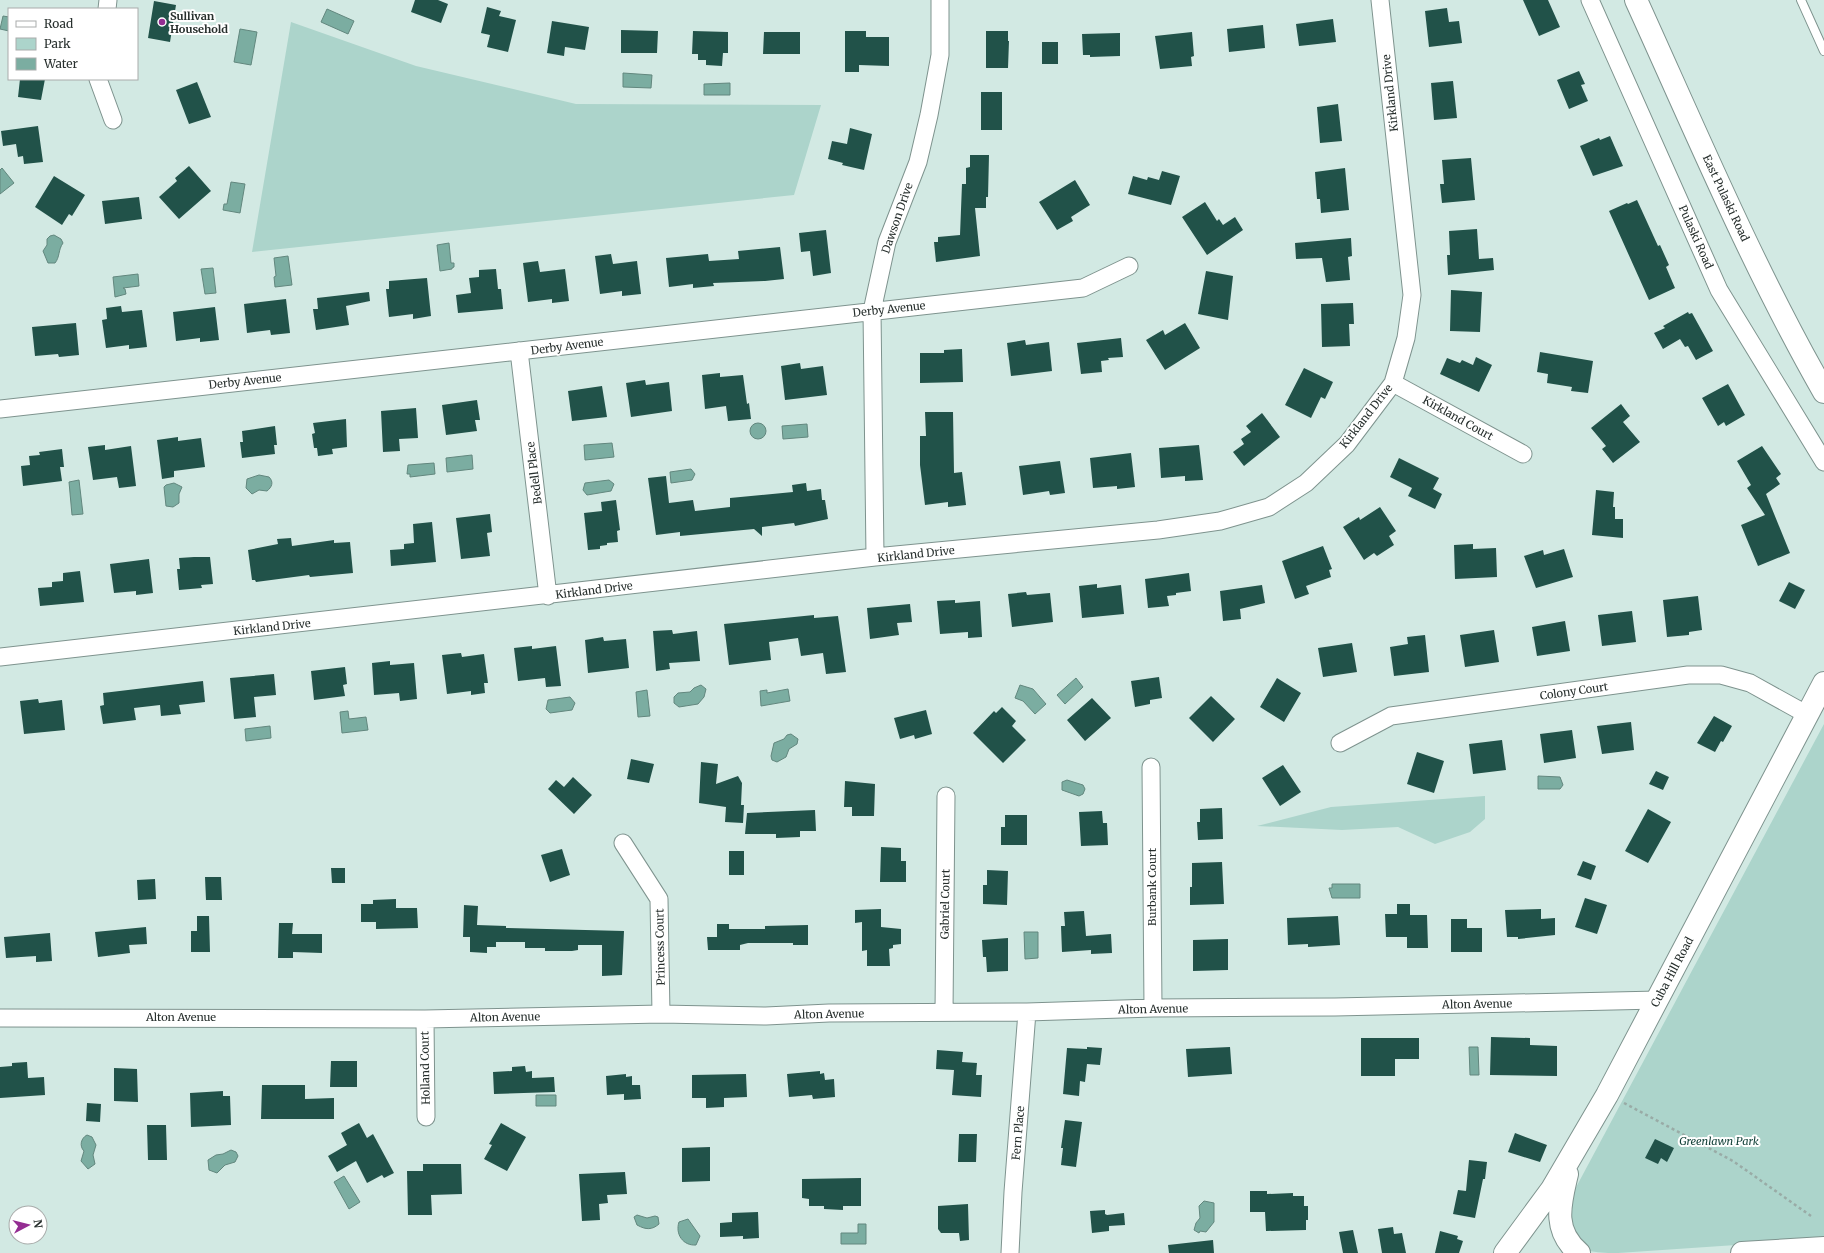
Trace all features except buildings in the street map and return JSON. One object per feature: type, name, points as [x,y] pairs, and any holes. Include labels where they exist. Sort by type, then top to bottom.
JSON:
[{"type":"main road","name":"East Pulaski Road","points":[[1636,0],[1762,277],[1824,391]]},
{"type":"main road","name":"Cuba Hill Road","points":[[1505,1253],[1552,1189],[1607,1095],[1658,1000],[1806,714],[1824,683]]},
{"type":"main road","points":[[1571,1158],[1560,1208],[1560,1223],[1563,1235],[1569,1244],[1579,1253]]},
{"type":"main road","points":[[1742,1253],[1824,1248]]},
{"type":"street","name":"Dawson Drive","points":[[875,557],[872,311],[887,242],[918,162],[929,115],[940,55],[940,0]]},
{"type":"street","name":"Kirkland Drive","points":[[0,658],[548,596],[875,557],[1158,530],[1220,521],[1269,508],[1306,483],[1347,444],[1393,383],[1406,338],[1412,295],[1380,0]]},
{"type":"street","name":"Pulaski Road","points":[[1590,0],[1719,290],[1824,462]]},
{"type":"street","points":[[98,80],[113,120]]},
{"type":"street","name":"Derby Avenue","points":[[0,409],[1083,288],[1129,266]]},
{"type":"street","name":"Bedell Place","points":[[519,351],[548,596]]},
{"type":"street","name":"Kirkland Court","points":[[1393,383],[1523,454]]},
{"type":"street","name":"Colony Court","points":[[1340,743],[1391,716],[1688,675],[1721,675],[1750,684],[1806,714]]},
{"type":"street","name":"Burbank Court","points":[[1151,767],[1153,1008]]},
{"type":"street","name":"Gabriel Court","points":[[944,1012],[946,796]]},
{"type":"street","name":"Princess Court","points":[[623,843],[659,899],[661,1014]]},
{"type":"street","name":"Alton Avenue","points":[[0,1018],[425,1018],[661,1014],[766,1016],[944,1012],[1028,1012],[1153,1008],[1335,1007],[1658,1000]]},
{"type":"street","name":"Fern Place","points":[[1010,1253],[1013,1192],[1028,1012]]},
{"type":"street","name":"Holland Court","points":[[425,1018],[426,1117]]},
{"type":"lane","points":[[1801,0],[1824,51]]},
{"type":"path","points":[[1607,1095],[1733,1161],[1811,1216]]},
{"type":"green space","points":[[291,22],[416,66],[576,104],[821,105],[794,195],[252,252]]},
{"type":"green space","name":"Greenlawn Park","points":[[1824,724],[1824,1239],[1618,1253],[1591,1251],[1579,1247],[1570,1238],[1566,1206]]},
{"type":"green space","points":[[1485,796],[1485,819],[1470,832],[1435,844],[1398,827],[1342,830],[1257,826],[1331,807]]},
{"type":"water","points":[[327,9],[354,21],[348,34],[321,22]]},
{"type":"water","points":[[3,16],[8,17],[8,31],[0,29]]},
{"type":"water","points":[[240,29],[257,32],[251,65],[234,62]]},
{"type":"water","points":[[623,73],[652,75],[651,88],[623,87]]},
{"type":"water","points":[[730,83],[730,95],[704,95],[704,84]]},
{"type":"water","points":[[2,168],[14,183],[0,194],[0,170]]},
{"type":"water","points":[[231,182],[245,184],[240,213],[223,210],[224,204],[227,204]]},
{"type":"water","points":[[54,235],[61,239],[63,243],[55,263],[48,263],[43,251],[47,245],[47,239]]},
{"type":"water","points":[[449,243],[451,263],[454,263],[454,267],[452,269],[440,271],[437,245]]},
{"type":"water","points":[[288,256],[292,285],[275,287],[274,277],[276,276],[274,258]]},
{"type":"water","points":[[213,268],[216,293],[205,294],[201,269]]},
{"type":"water","points":[[138,274],[139,286],[123,288],[125,289],[126,294],[115,297],[113,277]]},
{"type":"water","points":[[755,423],[761,423],[766,428],[764,437],[761,439],[755,439],[750,434],[750,428]]},
{"type":"water","points":[[807,424],[808,437],[783,439],[782,426]]},
{"type":"water","points":[[612,443],[614,457],[585,460],[584,445]]},
{"type":"water","points":[[472,455],[473,469],[447,472],[446,458]]},
{"type":"water","points":[[434,463],[435,474],[410,477],[410,474],[407,474],[408,465]]},
{"type":"water","points":[[691,469],[695,474],[692,480],[671,483],[670,472]]},
{"type":"water","points":[[259,475],[269,477],[272,481],[271,486],[267,491],[259,490],[252,494],[246,488],[247,479]]},
{"type":"water","points":[[79,480],[83,514],[72,515],[69,482]]},
{"type":"water","points":[[609,480],[614,484],[611,491],[587,495],[583,490],[585,483]]},
{"type":"water","points":[[174,483],[182,487],[179,494],[179,503],[173,507],[166,506],[164,487]]},
{"type":"water","points":[[1076,678],[1083,687],[1065,704],[1057,695]]},
{"type":"water","points":[[701,685],[706,689],[704,697],[698,704],[679,707],[674,703],[674,697],[678,693],[690,692],[694,688]]},
{"type":"water","points":[[1020,685],[1033,689],[1046,704],[1035,714],[1023,701],[1015,698]]},
{"type":"water","points":[[788,689],[790,701],[761,706],[760,691],[767,690],[767,693]]},
{"type":"water","points":[[647,690],[650,716],[638,717],[636,692]]},
{"type":"water","points":[[570,697],[575,703],[572,710],[550,713],[546,709],[548,700]]},
{"type":"water","points":[[348,711],[349,719],[366,717],[368,730],[342,733],[340,712]]},
{"type":"water","points":[[270,726],[271,738],[246,741],[245,729]]},
{"type":"water","points":[[791,734],[798,739],[797,744],[789,749],[786,757],[777,762],[772,760],[771,756],[774,743]]},
{"type":"water","points":[[1538,776],[1560,777],[1563,785],[1560,789],[1538,789]]},
{"type":"water","points":[[1067,780],[1083,785],[1085,789],[1083,794],[1079,796],[1062,790],[1062,782]]},
{"type":"water","points":[[1332,884],[1360,884],[1360,898],[1332,898],[1329,888],[1332,888]]},
{"type":"water","points":[[1024,932],[1038,932],[1038,958],[1025,959]]},
{"type":"water","points":[[1469,1047],[1478,1047],[1479,1075],[1470,1075]]},
{"type":"water","points":[[536,1095],[556,1095],[556,1106],[536,1106]]},
{"type":"water","points":[[87,1135],[92,1137],[96,1145],[93,1155],[95,1164],[88,1169],[81,1161],[84,1151],[82,1149],[81,1142]]},
{"type":"water","points":[[231,1150],[236,1152],[238,1156],[235,1162],[225,1165],[217,1173],[209,1170],[208,1160],[216,1155],[223,1154]]},
{"type":"water","points":[[344,1176],[360,1202],[349,1209],[334,1182]]},
{"type":"water","points":[[1204,1201],[1214,1203],[1214,1222],[1206,1232],[1200,1231],[1199,1233],[1194,1230],[1196,1223],[1200,1218],[1199,1206]]},
{"type":"water","points":[[637,1215],[647,1218],[655,1216],[658,1217],[659,1224],[651,1228],[640,1227],[637,1225],[634,1217]]},
{"type":"water","points":[[688,1219],[700,1236],[696,1245],[687,1244],[679,1235],[679,1222]]},
{"type":"water","points":[[858,1224],[866,1224],[866,1244],[841,1244],[841,1233],[858,1233]]},
{"type":"place","name":"Sullivan Household","points":[[162,22]]}]
